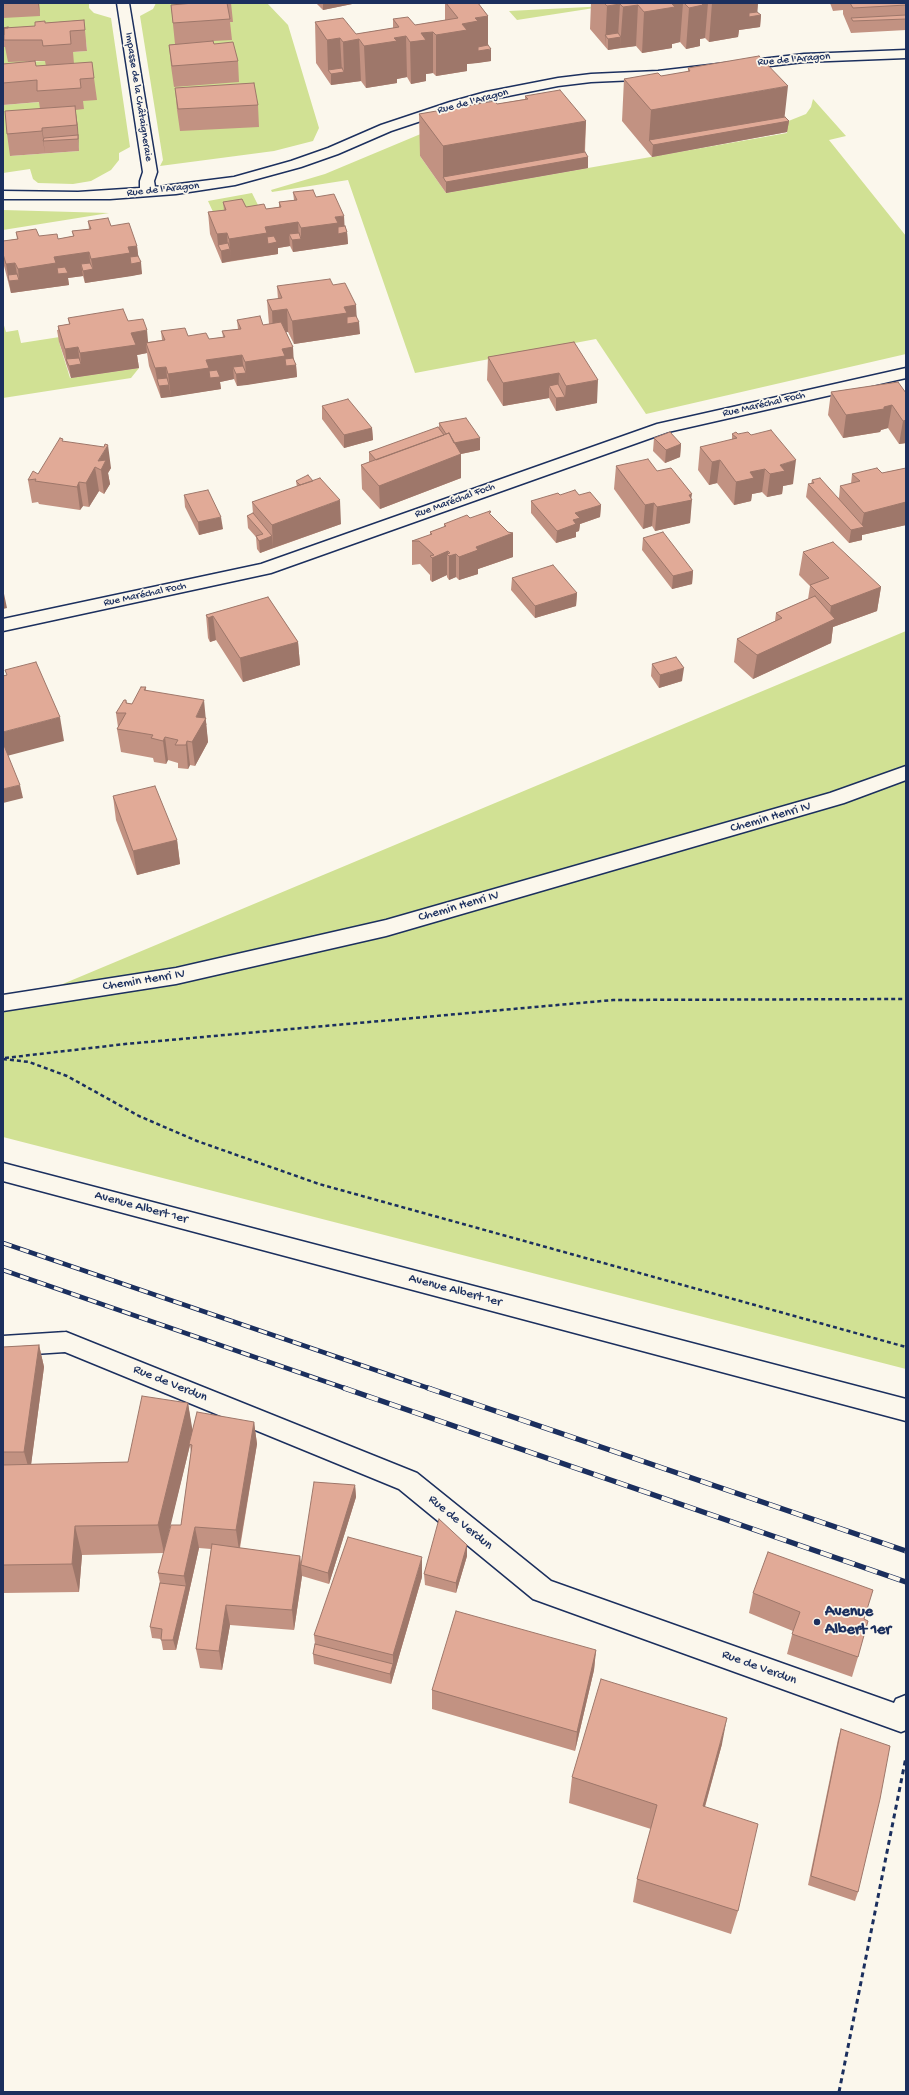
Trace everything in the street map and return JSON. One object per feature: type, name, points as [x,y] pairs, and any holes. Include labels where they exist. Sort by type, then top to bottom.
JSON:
[{"type":"street","name":"Impasse de la Châtaigneraie","points":[[123,3],[150,172],[147,181],[148,191]]},
{"type":"street","name":"Rue de l'Aragon","points":[[3,195],[78,196],[183,189],[265,174],[333,151],[386,128],[455,105],[486,96],[558,82],[591,78],[658,75],[804,58],[906,54]]},
{"type":"street","name":"Rue Maréchal Foch","points":[[3,625],[265,569],[662,428],[906,373]]},
{"type":"street","name":"Chemin Henri IV","points":[[3,1002],[176,976],[386,928],[837,798],[906,773]]},
{"type":"street","name":"Avenue Albert 1er","points":[[3,1172],[906,1410]]},
{"type":"street","name":"Rue de Verdun","points":[[3,1346],[66,1342],[408,1481],[542,1590],[901,1719],[906,1708]]},
{"type":"path","points":[[3,1058],[125,1044],[613,1000],[906,999]]},
{"type":"path","points":[[3,1058],[29,1062],[67,1076],[139,1116],[197,1141],[319,1184],[906,1347]]},
{"type":"path","points":[[839,2092],[906,1757]]},
{"type":"green space","points":[[39,3],[89,3],[89,8],[94,13],[111,18],[130,147],[119,153],[119,160],[111,170],[91,181],[73,184],[38,183],[33,179],[30,169],[3,173],[3,105],[40,102],[83,109],[3,85],[3,18]],"holes":[[[86,41],[87,51],[73,52],[45,61],[27,62],[27,60]],[[77,128],[79,151],[10,156]]]},
{"type":"green space","points":[[156,3],[267,3],[288,25],[319,128],[313,141],[274,151],[160,166],[163,160],[140,16],[153,9]]},
{"type":"green space","points":[[607,6],[517,20],[509,11]]},
{"type":"green space","points":[[813,99],[846,136],[829,140],[906,236],[906,354],[646,414],[596,339],[415,373],[348,180],[272,192],[271,190],[325,174],[423,133],[420,156],[446,193],[787,133],[786,122],[806,114],[811,107]]},
{"type":"green space","points":[[252,193],[259,207],[214,214],[208,201]]},
{"type":"green space","points":[[3,210],[109,213],[3,230]]},
{"type":"green space","points":[[3,322],[6,332],[18,330],[21,343],[124,327],[59,342],[70,378],[139,368],[131,378],[3,398]]},
{"type":"green space","points":[[906,631],[906,1369],[3,1137],[3,1009]]},
{"type":"building","points":[[227,3],[230,19],[173,23],[171,5]]},
{"type":"building","points":[[446,3],[478,3],[488,16],[475,18],[478,21],[462,24],[467,30],[436,35],[433,32],[421,33],[426,40],[410,42],[406,36],[394,38],[397,41],[364,46],[359,39],[343,42],[340,38],[327,40],[315,22],[343,18],[356,34],[399,27],[393,19],[408,17],[415,25],[458,18]]},
{"type":"building","points":[[604,3],[675,3],[672,4],[675,7],[644,12],[638,5],[623,7],[620,4],[607,6]]},
{"type":"building","points":[[684,3],[701,3],[703,5],[689,8]]},
{"type":"building","points":[[850,3],[906,3],[906,5],[853,8]]},
{"type":"building","points":[[757,12],[761,15],[749,17],[749,13]]},
{"type":"building","points":[[906,15],[906,19],[853,21],[851,18]]},
{"type":"building","points":[[84,20],[85,30],[70,31],[71,44],[43,46],[42,40],[4,40],[4,28],[35,26],[35,22],[45,21],[45,23]]},
{"type":"building","points":[[618,33],[621,37],[608,39],[605,35]]},
{"type":"building","points":[[213,41],[214,44],[233,42],[238,61],[172,66],[169,45]]},
{"type":"building","points":[[488,45],[491,49],[478,51],[478,47]]},
{"type":"building","points":[[759,56],[788,86],[651,110],[624,79],[658,73],[661,76],[690,71],[688,68]]},
{"type":"building","points":[[35,61],[36,66],[92,62],[94,78],[80,79],[81,88],[37,91],[37,80],[3,83],[3,64]]},
{"type":"building","points":[[342,68],[344,72],[331,74],[328,70]]},
{"type":"building","points":[[254,83],[258,105],[178,109],[175,88]]},
{"type":"building","points":[[560,90],[586,121],[443,146],[419,114],[495,101],[497,104],[528,99],[525,96]]},
{"type":"building","points":[[75,106],[77,125],[42,128],[42,131],[7,134],[5,111]]},
{"type":"building","points":[[785,117],[789,121],[653,145],[649,140]]},
{"type":"building","points":[[78,135],[78,139],[43,141],[44,138]]},
{"type":"building","points":[[585,152],[588,157],[446,182],[443,177]]},
{"type":"building","points":[[313,190],[316,197],[334,194],[344,216],[335,217],[338,223],[301,228],[298,222],[265,227],[267,233],[229,239],[227,233],[217,234],[208,212],[226,210],[223,202],[242,199],[246,207],[264,204],[266,209],[281,207],[279,202],[297,200],[293,192]]},
{"type":"building","points":[[108,218],[111,226],[129,223],[137,246],[128,247],[130,253],[91,259],[89,252],[54,257],[56,263],[18,269],[15,263],[6,264],[3,254],[3,241],[18,239],[16,232],[36,229],[39,236],[57,234],[58,239],[74,236],[72,231],[91,229],[88,221]]},
{"type":"building","points":[[345,226],[347,232],[338,234],[338,227]]},
{"type":"building","points":[[299,233],[301,239],[292,240],[289,234]]},
{"type":"building","points":[[274,236],[277,242],[268,244],[267,237]]},
{"type":"building","points":[[228,243],[230,249],[221,251],[218,245]]},
{"type":"building","points":[[138,256],[141,262],[131,264],[130,257]]},
{"type":"building","points":[[90,263],[93,269],[83,271],[81,264]]},
{"type":"building","points":[[65,267],[68,273],[58,274],[57,268]]},
{"type":"building","points":[[17,274],[19,280],[9,281],[8,275]]},
{"type":"building","points":[[330,279],[333,285],[345,283],[356,305],[344,307],[347,313],[292,321],[287,309],[272,311],[267,300],[282,298],[277,286]]},
{"type":"building","points":[[123,309],[128,321],[143,319],[147,330],[131,333],[136,345],[80,353],[78,347],[65,349],[58,326],[70,324],[68,318]]},
{"type":"building","points":[[260,316],[263,325],[281,322],[293,347],[282,349],[285,356],[245,362],[242,355],[206,360],[209,368],[168,374],[166,367],[155,368],[146,343],[165,340],[161,331],[185,328],[188,336],[206,333],[209,339],[225,337],[222,331],[241,329],[237,320]]},
{"type":"building","points":[[356,316],[359,322],[347,324],[347,317]]},
{"type":"building","points":[[574,342],[598,380],[566,386],[559,373],[503,383],[488,357]]},
{"type":"building","points":[[79,358],[81,364],[69,366],[66,359]]},
{"type":"building","points":[[293,358],[296,365],[286,366],[285,359]]},
{"type":"building","points":[[243,366],[246,373],[236,374],[233,367]]},
{"type":"building","points":[[217,370],[220,377],[210,378],[209,371]]},
{"type":"building","points":[[167,378],[169,385],[159,386],[157,379]]},
{"type":"building","points":[[898,382],[906,393],[906,420],[903,421],[892,405],[884,407],[884,409],[846,415],[831,392]]},
{"type":"building","points":[[558,384],[565,397],[556,398],[549,386]]},
{"type":"building","points":[[348,399],[372,428],[344,435],[322,406]]},
{"type":"building","points":[[466,418],[480,438],[454,443],[449,433],[446,434],[439,423]]},
{"type":"building","points":[[438,427],[444,435],[376,460],[369,452]]},
{"type":"building","points":[[771,430],[796,460],[780,465],[785,471],[770,474],[765,469],[750,472],[754,478],[736,482],[720,460],[712,462],[700,447],[737,438],[732,434],[736,432],[738,434],[748,432],[751,435]]},
{"type":"building","points":[[670,432],[681,444],[666,450],[654,438]]},
{"type":"building","points":[[449,433],[461,454],[379,486],[361,465]]},
{"type":"building","points":[[60,438],[63,439],[62,441],[104,447],[105,444],[108,445],[98,461],[106,460],[101,470],[95,467],[86,483],[79,482],[77,487],[35,481],[36,479],[28,480],[33,471],[38,474]]},
{"type":"building","points":[[648,459],[657,471],[671,468],[692,494],[689,495],[692,500],[657,507],[654,503],[645,505],[616,466]]},
{"type":"building","points":[[877,468],[882,473],[906,468],[906,502],[864,513],[840,486],[860,481],[852,474]]},
{"type":"building","points":[[308,475],[313,481],[300,485],[296,481]]},
{"type":"building","points":[[320,478],[340,500],[272,525],[252,502]]},
{"type":"building","points":[[820,478],[864,527],[851,530],[808,484],[814,483],[812,480]]},
{"type":"building","points":[[208,490],[221,517],[198,522],[184,495]]},
{"type":"building","points":[[575,490],[579,495],[590,492],[601,505],[575,513],[580,518],[573,520],[576,524],[557,531],[531,501],[558,493],[560,495]]},
{"type":"building","points":[[490,511],[491,512],[489,513],[508,532],[513,533],[476,547],[478,550],[459,557],[456,554],[449,556],[447,554],[450,553],[448,551],[432,558],[430,556],[434,555],[419,541],[412,541],[432,534],[430,532],[446,526],[444,524],[467,515],[470,518]]},
{"type":"building","points":[[253,513],[272,536],[259,541],[256,536],[263,534],[247,516]]},
{"type":"building","points":[[663,532],[693,571],[673,576],[643,538]]},
{"type":"building","points":[[833,542],[881,587],[831,606],[810,585],[829,578],[803,552]]},
{"type":"building","points":[[553,565],[577,593],[535,606],[512,578]]},
{"type":"building","points":[[815,596],[835,619],[757,655],[737,639],[782,618],[776,613]]},
{"type":"building","points":[[268,597],[298,642],[240,658],[213,616],[208,618],[206,615]]},
{"type":"building","points":[[676,657],[684,668],[660,675],[652,664]]},
{"type":"building","points":[[36,662],[60,717],[3,732],[3,676],[7,675],[5,670]]},
{"type":"building","points":[[141,687],[146,687],[144,690],[204,700],[196,717],[206,718],[192,742],[187,741],[186,745],[175,745],[178,740],[165,737],[163,741],[151,738],[153,735],[117,729],[126,713],[116,713],[124,700],[126,700],[126,703],[132,704]]},
{"type":"building","points":[[3,743],[20,785],[3,789]]},
{"type":"building","points":[[155,786],[177,840],[133,851],[113,796]]},
{"type":"building","points":[[39,1345],[24,1452],[3,1452],[3,1347]]},
{"type":"building","points":[[142,1396],[188,1403],[158,1525],[75,1526],[72,1564],[3,1565],[3,1465],[128,1462]]},
{"type":"building","points":[[197,1412],[254,1422],[236,1530],[195,1527],[184,1576],[158,1573],[171,1525],[181,1525],[192,1445],[189,1444]]},
{"type":"building","points":[[314,1482],[355,1485],[328,1573],[301,1565]]},
{"type":"building","points":[[439,1519],[467,1545],[456,1583],[424,1574]]},
{"type":"building","points":[[348,1537],[422,1557],[393,1655],[314,1635]]},
{"type":"building","points":[[212,1544],[300,1556],[292,1610],[226,1605],[219,1651],[196,1649]]},
{"type":"building","name":"Avenue Albert 1er","points":[[768,1552],[873,1590],[864,1619],[868,1621],[858,1657],[792,1634],[800,1612],[753,1593]]},
{"type":"building","points":[[160,1583],[186,1586],[173,1640],[161,1640],[162,1629],[150,1627]]},
{"type":"building","points":[[456,1611],[596,1650],[577,1732],[432,1690]]},
{"type":"building","points":[[315,1644],[393,1664],[390,1674],[313,1654]]},
{"type":"building","points":[[601,1679],[727,1718],[703,1806],[758,1824],[738,1911],[637,1879],[657,1805],[572,1777]]},
{"type":"building","points":[[841,1729],[890,1746],[880,1799],[858,1892],[811,1876]]},
{"type":"railway","points":[[3,1243],[431,1389]]},
{"type":"railway","points":[[3,1270],[347,1389]]},
{"type":"railway","points":[[344,1388],[906,1582]]},
{"type":"railway","points":[[428,1388],[906,1551]]},
{"type":"place","name":"Avenue Albert 1er","points":[[817,1622]]}]
